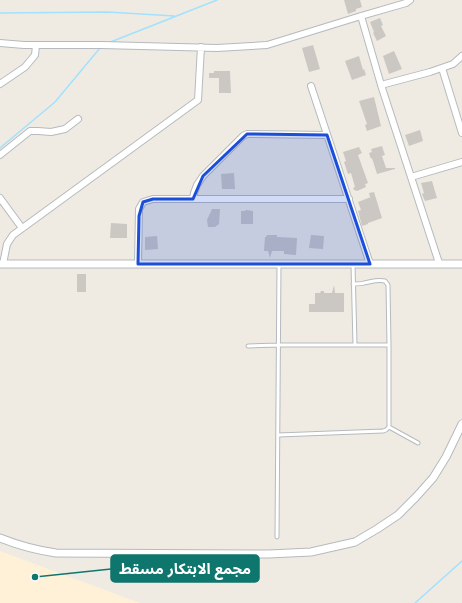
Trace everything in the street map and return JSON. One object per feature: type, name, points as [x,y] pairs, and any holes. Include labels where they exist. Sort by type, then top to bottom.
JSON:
[{"type":"street","points":[[0,43],[24,46],[102,45],[217,48],[267,45],[406,3],[410,0]]},
{"type":"street","points":[[361,16],[439,263]]},
{"type":"street","points":[[0,84],[25,67],[35,55],[36,45]]},
{"type":"street","points":[[201,47],[198,100],[13,235],[7,244],[2,264],[462,264]]},
{"type":"street","points":[[382,85],[442,68],[453,64],[462,56]]},
{"type":"street","points":[[442,68],[461,122],[462,133]]},
{"type":"street","points":[[311,86],[370,264]]},
{"type":"street","points":[[0,155],[30,131],[51,132],[65,129],[78,119]]},
{"type":"street","points":[[193,199],[197,185],[203,176],[243,136],[247,134],[327,135]]},
{"type":"street","points":[[411,177],[462,162]]},
{"type":"street","points":[[0,198],[22,228]]},
{"type":"street","points":[[138,264],[138,216],[139,209],[143,202],[153,199],[349,199]]},
{"type":"street","points":[[0,538],[25,548],[56,553],[269,554],[311,552],[355,542],[398,515],[416,497],[433,478],[446,457],[462,424]]},
{"type":"lane","points":[[277,537],[279,264]]},
{"type":"lane","points":[[353,264],[355,345]]},
{"type":"lane","points":[[353,284],[380,280],[387,283],[389,428]]},
{"type":"lane","points":[[248,346],[278,344],[389,345]]},
{"type":"lane","points":[[278,435],[383,431],[389,428]]},
{"type":"lane","points":[[389,428],[418,443]]},
{"type":"highlighted area","points":[[247,134],[327,135],[370,264],[138,264],[139,216],[143,202],[153,199],[193,199],[203,176]]},
{"type":"shaded area","points":[[0,551],[140,603],[0,603]]},
{"type":"building","points":[[344,0],[360,0],[362,7],[348,14]]},
{"type":"building","points":[[380,18],[383,25],[381,26],[386,36],[377,41],[370,22]]},
{"type":"building","points":[[313,45],[320,69],[309,72],[302,48]]},
{"type":"building","points":[[394,51],[402,69],[389,74],[383,56]]},
{"type":"building","points":[[359,56],[366,75],[352,80],[345,61]]},
{"type":"building","points":[[214,71],[230,71],[231,93],[219,93],[219,78],[209,78],[209,73],[214,73]]},
{"type":"building","points":[[374,97],[381,126],[367,131],[365,125],[367,124],[359,101]]},
{"type":"building","points":[[420,130],[423,141],[409,146],[405,135]]},
{"type":"building","points":[[382,146],[385,155],[382,156],[386,168],[395,169],[377,174],[369,153],[372,152],[371,149]]},
{"type":"building","points":[[359,147],[362,153],[358,155],[368,183],[365,184],[366,187],[357,191],[353,188],[355,187],[351,173],[348,174],[344,162],[346,161],[343,152]]},
{"type":"building","points":[[234,173],[235,189],[222,189],[221,174]]},
{"type":"building","points":[[432,181],[437,198],[425,201],[422,194],[424,193],[421,183]]},
{"type":"building","points":[[374,192],[382,218],[362,226],[358,211],[361,210],[358,202],[371,197],[369,193]]},
{"type":"building","points":[[212,209],[220,209],[219,224],[215,227],[208,227],[207,220]]},
{"type":"building","points":[[241,211],[253,211],[253,224],[241,224]]},
{"type":"building","points":[[111,223],[127,224],[127,238],[110,238]]},
{"type":"building","points":[[267,235],[297,238],[296,255],[284,254],[284,251],[272,251],[270,258],[268,251],[264,251],[265,237]]},
{"type":"building","points":[[311,235],[324,236],[323,249],[309,248]]},
{"type":"building","points":[[157,236],[158,249],[145,250],[145,237]]},
{"type":"building","points":[[77,274],[86,274],[86,292],[77,292]]},
{"type":"building","points":[[334,285],[335,293],[344,293],[344,312],[309,312],[309,304],[315,304],[315,293],[324,291],[324,293],[332,293]]},
{"type":"waterway","points":[[108,43],[217,0]]},
{"type":"waterway","points":[[0,13],[108,12],[174,16]]},
{"type":"waterway","points":[[0,148],[55,102],[100,48]]},
{"type":"waterway","points":[[415,603],[462,561]]},
{"type":"place","name":"مجمع الابتكار مسقط","points":[[35,577]]}]
